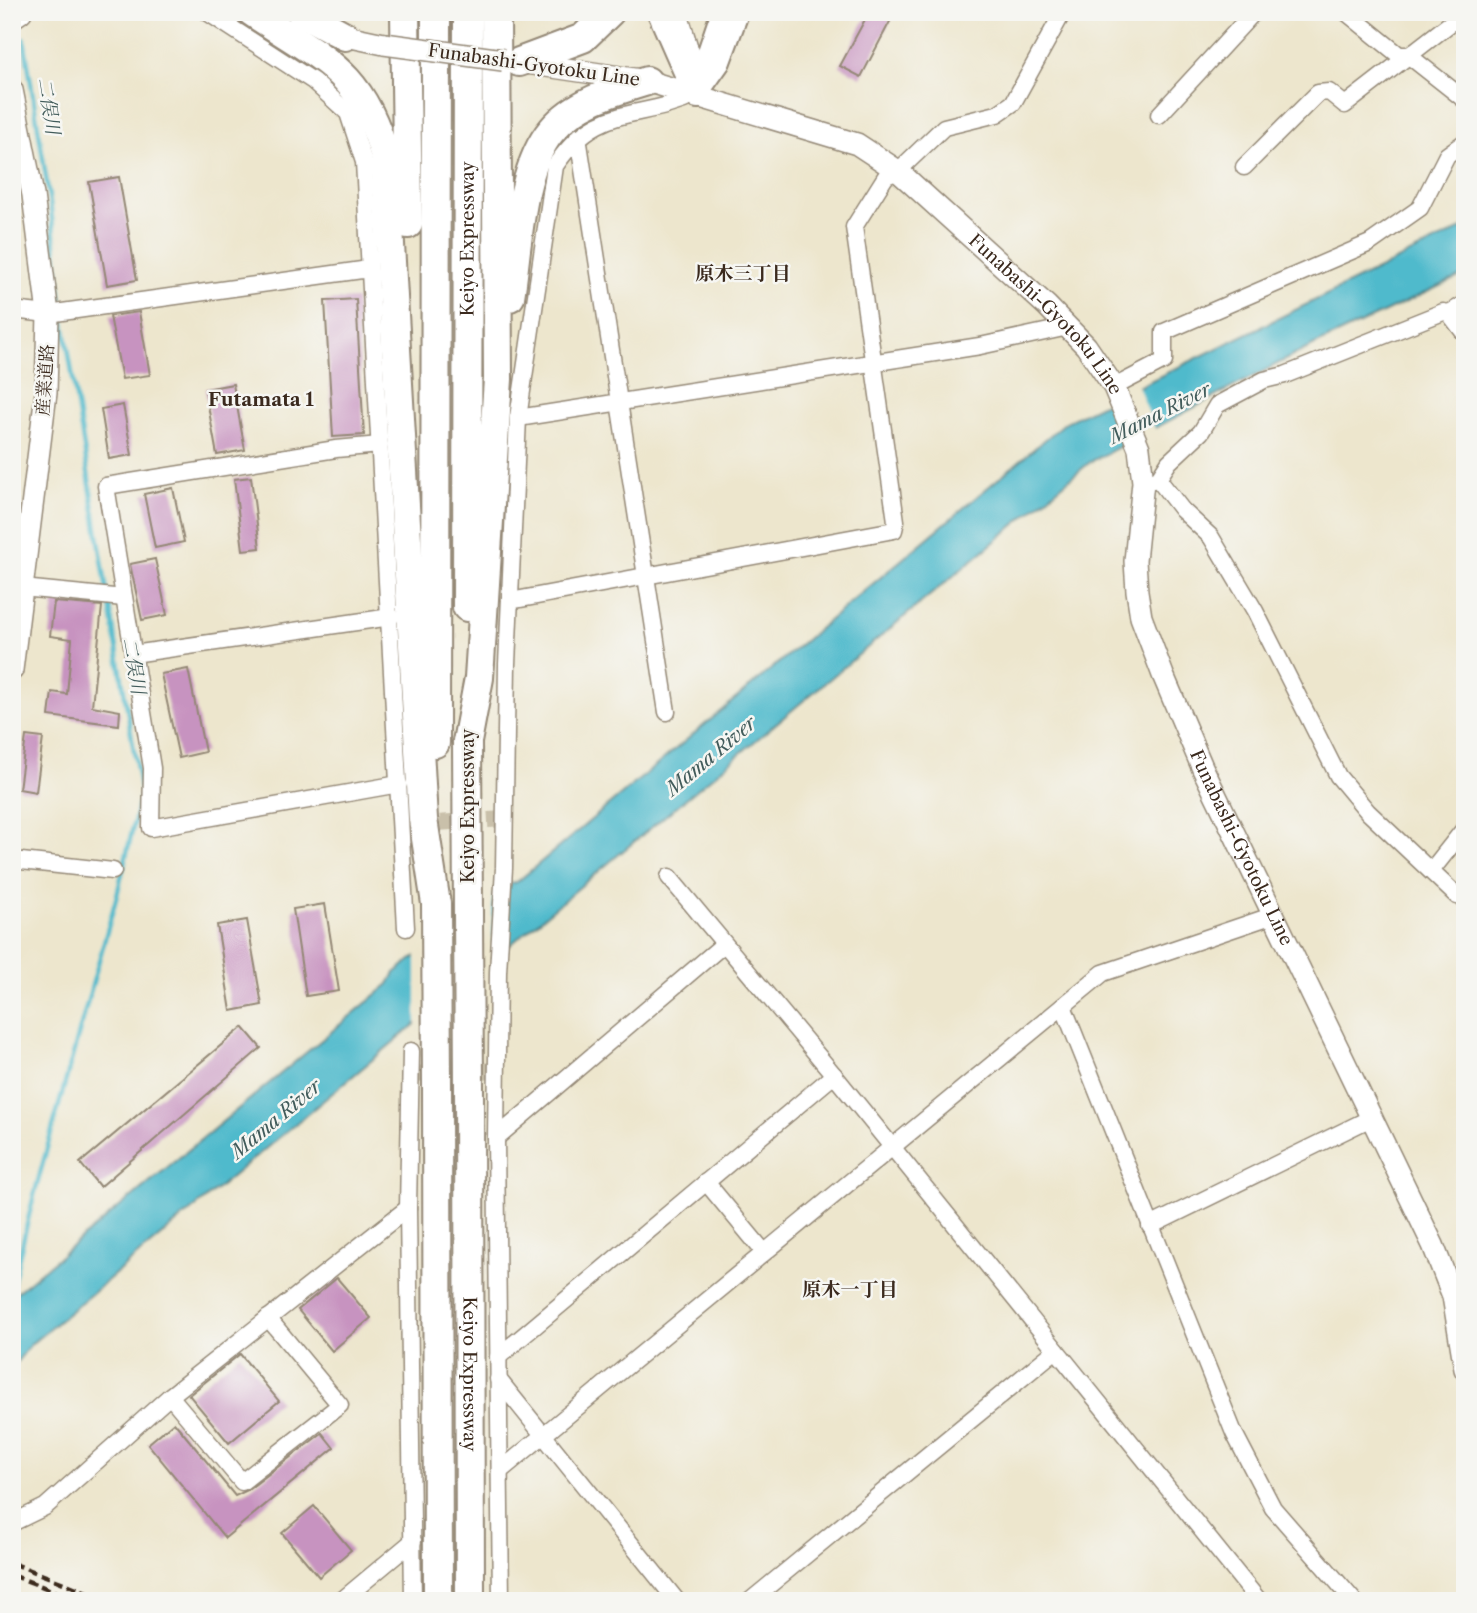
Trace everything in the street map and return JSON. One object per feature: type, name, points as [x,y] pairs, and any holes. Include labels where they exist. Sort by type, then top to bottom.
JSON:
[{"type":"highway","points":[[252,12],[327,60],[347,77],[366,101],[385,156],[423,820],[436,904]]},
{"type":"highway","points":[[405,12],[406,532]]},
{"type":"highway","name":"Keiyo Expressway","points":[[436,12],[438,1601]]},
{"type":"highway","name":"Keiyo Expressway","points":[[468,12],[470,1601]]},
{"type":"highway","points":[[467,743],[479,678],[498,379],[496,12]]},
{"type":"highway","points":[[511,61],[583,38],[610,12]]},
{"type":"highway","points":[[662,12],[698,94]]},
{"type":"highway","points":[[293,16],[345,36]]},
{"type":"highway","points":[[498,379],[528,177],[536,155],[551,130],[566,116],[609,92],[647,81]]},
{"type":"main road","points":[[12,18],[21,12]]},
{"type":"main road","points":[[262,12],[293,16]]},
{"type":"main road","name":"Funabashi-Gyotoku Line","points":[[345,36],[384,44],[647,81],[835,135],[868,150],[898,171],[1068,327],[1115,389],[1151,480],[1135,561],[1141,617],[1179,715],[1433,1245],[1454,1296],[1465,1369]]},
{"type":"main road","name":"産業道路","points":[[12,90],[35,207],[48,314],[46,393],[18,587],[12,670]]},
{"type":"street","points":[[207,12],[313,81],[348,113],[364,162],[406,928]]},
{"type":"street","points":[[679,12],[689,38],[698,94]]},
{"type":"street","points":[[698,94],[705,59],[721,12]]},
{"type":"street","points":[[501,1601],[496,1138],[498,972],[504,869],[510,600],[518,418],[550,187],[555,166],[578,137],[604,120],[679,103],[698,94],[720,63],[738,12]]},
{"type":"street","points":[[510,600],[894,530],[896,522],[875,363],[853,227],[886,176],[898,171],[944,127],[997,114],[1013,103],[1063,12]]},
{"type":"street","points":[[1158,115],[1254,12]]},
{"type":"street","points":[[1346,12],[1399,55],[1408,55],[1465,100]]},
{"type":"street","points":[[1244,167],[1318,93],[1329,92],[1345,105],[1465,12]]},
{"type":"street","points":[[578,137],[667,712]]},
{"type":"street","points":[[1115,389],[1164,360],[1164,332],[1370,243],[1420,208],[1447,155],[1465,142]]},
{"type":"street","points":[[12,310],[48,314],[369,269]]},
{"type":"street","points":[[1465,304],[1449,313],[1443,312],[1264,380],[1217,405],[1201,432],[1151,480],[1211,537],[1255,611],[1338,776],[1368,812],[1457,895],[1465,898]]},
{"type":"street","points":[[1449,313],[1465,334]]},
{"type":"street","points":[[518,418],[980,346],[1068,327]]},
{"type":"street","points":[[380,445],[336,449],[106,486],[152,768],[151,828],[399,784]]},
{"type":"street","points":[[18,587],[124,597]]},
{"type":"street","points":[[132,654],[391,617]]},
{"type":"street","points":[[1431,871],[1465,828]]},
{"type":"street","points":[[12,860],[113,871]]},
{"type":"street","points":[[669,877],[834,1075],[1259,1601]]},
{"type":"street","points":[[499,1471],[1103,973],[1275,915]]},
{"type":"street","points":[[496,1138],[724,944]]},
{"type":"street","points":[[1063,1006],[1234,1433],[1273,1508],[1354,1601]]},
{"type":"street","points":[[411,1051],[408,1208],[413,1601]]},
{"type":"street","points":[[498,1357],[834,1075]]},
{"type":"street","points":[[1150,1226],[1373,1117]]},
{"type":"street","points":[[706,1182],[764,1252]]},
{"type":"street","points":[[12,1523],[45,1507],[170,1396],[408,1208]]},
{"type":"street","points":[[170,1396],[242,1482],[340,1405],[268,1318]]},
{"type":"street","points":[[750,1601],[1056,1350]]},
{"type":"street","points":[[498,1379],[677,1601]]},
{"type":"street","points":[[341,1601],[413,1541]]},
{"type":"water","name":"Mama River","points":[[1465,227],[1465,274],[1298,353],[1090,462],[31,1344],[12,1368],[12,1296],[389,984],[395,973],[506,884],[517,882],[1066,422]]},
{"type":"pier","points":[[1137,383],[1156,431],[1126,446],[1107,398]]},
{"type":"pier","points":[[492,890],[493,966],[416,1030],[416,952]]},
{"type":"building","points":[[869,12],[895,12],[861,77],[840,66]]},
{"type":"building","points":[[119,177],[137,280],[107,285],[89,182]]},
{"type":"building","points":[[356,299],[364,435],[333,437],[325,301]]},
{"type":"building","points":[[139,312],[150,375],[122,379],[110,316]]},
{"type":"building","points":[[233,384],[245,450],[217,455],[205,389]]},
{"type":"building","points":[[123,405],[132,455],[109,459],[101,409]]},
{"type":"building","points":[[251,477],[260,548],[243,550],[234,479]]},
{"type":"building","points":[[173,488],[184,542],[155,548],[144,494]]},
{"type":"building","points":[[155,559],[167,615],[142,620],[130,564]]},
{"type":"building","points":[[54,602],[102,606],[92,706],[120,711],[119,725],[49,716],[52,692],[67,694],[72,639],[50,636]]},
{"type":"building","points":[[188,669],[205,752],[179,758],[161,674]]},
{"type":"building","points":[[26,736],[43,738],[36,792],[19,789]]},
{"type":"building","points":[[325,904],[339,991],[306,996],[293,909]]},
{"type":"building","points":[[247,920],[262,1005],[231,1011],[217,925]]},
{"type":"building","points":[[243,1027],[261,1048],[100,1187],[80,1163]]},
{"type":"building","points":[[337,1278],[371,1318],[332,1351],[298,1310]]},
{"type":"building","points":[[240,1354],[279,1401],[229,1443],[189,1395]]},
{"type":"building","points":[[174,1422],[235,1496],[248,1490],[322,1433],[334,1448],[225,1538],[148,1444]]},
{"type":"building","points":[[314,1506],[351,1550],[319,1577],[282,1533]]},
{"type":"waterway","name":"二俣川","points":[[24,39],[51,209],[62,308]]},
{"type":"waterway","name":"二俣川","points":[[63,317],[107,591]]},
{"type":"waterway","name":"二俣川","points":[[12,1287],[33,1199],[117,895],[141,793],[109,600]]},
{"type":"tunnel","points":[[416,824],[505,819]]},
{"type":"tunnel","points":[[411,1074],[497,1070]]},
{"type":"railway","points":[[12,1563],[110,1601]]},
{"type":"railway","points":[[12,1575],[80,1601]]},
{"type":"district","name":"原木三丁目","points":[[743,273]]},
{"type":"district","name":"Futamata 1","points":[[261,399]]},
{"type":"district","name":"原木一丁目","points":[[850,1289]]}]
